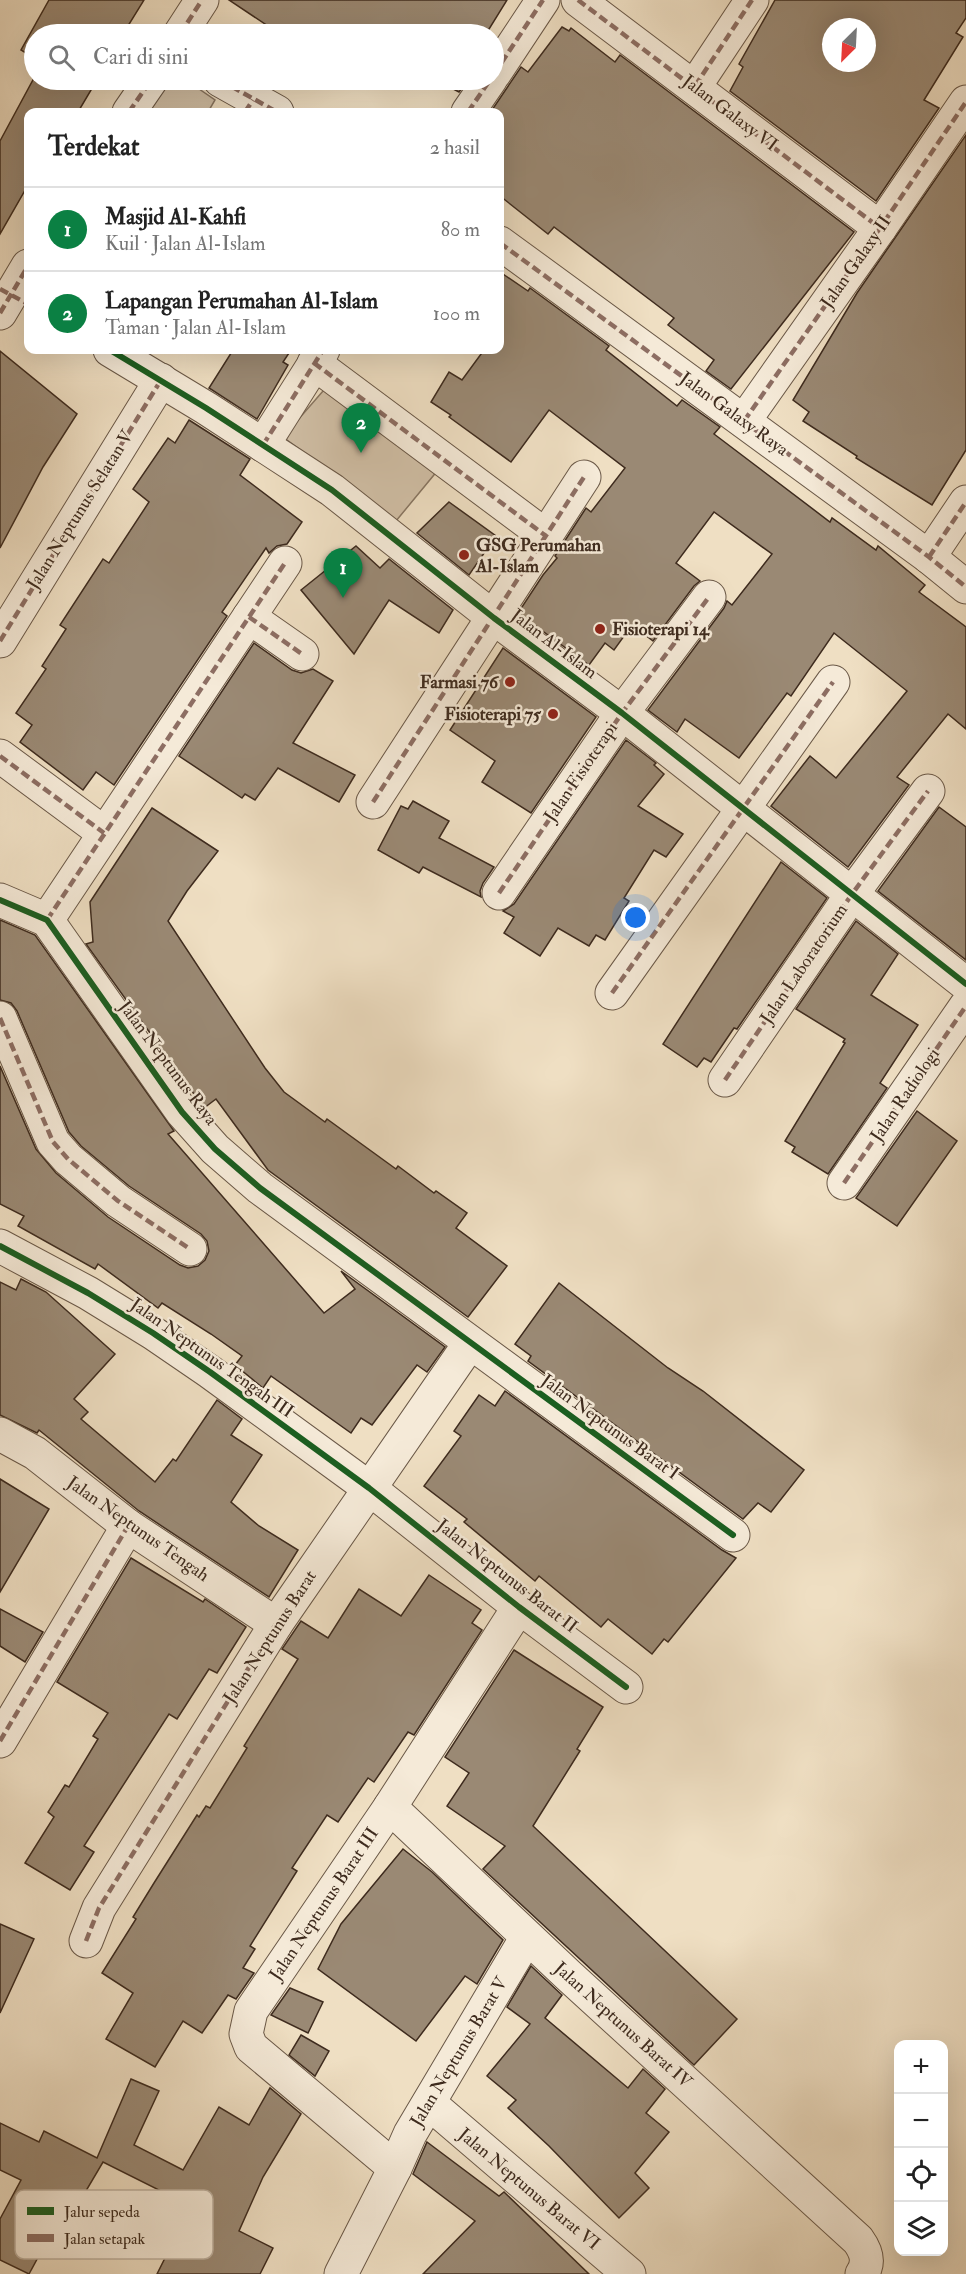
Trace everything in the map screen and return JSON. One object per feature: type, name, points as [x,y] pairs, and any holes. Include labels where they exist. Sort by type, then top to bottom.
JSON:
[{"type":"street","points":[[186,24],[201,0]]},
{"type":"street","points":[[504,59],[543,0]]},
{"type":"street","name":"Jalan Galaxy VI","points":[[578,0],[695,86],[880,228]]},
{"type":"street","points":[[695,86],[752,0]]},
{"type":"street","points":[[132,108],[144,90]]},
{"type":"street","points":[[234,90],[258,108]]},
{"type":"street","points":[[471,108],[483,90]]},
{"type":"street","name":"Jalan Galaxy II","points":[[744,421],[966,102]]},
{"type":"street","name":"Jalan Galaxy Raya","points":[[504,246],[929,557],[966,587]]},
{"type":"street","points":[[10,300],[24,274]]},
{"type":"street","name":"Jalan Al-Islam","points":[[117,354],[332,490],[494,618],[622,713],[966,984]]},
{"type":"street","points":[[263,445],[318,356],[546,536]]},
{"type":"street","name":"Jalan Neptunus Selatan V","points":[[0,641],[161,380]]},
{"type":"street","points":[[373,802],[584,477]]},
{"type":"street","points":[[929,557],[966,502]]},
{"type":"street","points":[[0,900],[47,920],[285,563]]},
{"type":"street","name":"Jalan Fisioterapi","points":[[499,892],[622,713],[709,597]]},
{"type":"street","points":[[249,617],[302,654]]},
{"type":"street","points":[[612,993],[833,682]]},
{"type":"street","points":[[0,756],[104,833]]},
{"type":"street","name":"Jalan Laboratorium","points":[[725,1080],[852,894],[928,791]]},
{"type":"street","name":"Jalan Neptunus Raya","points":[[47,920],[182,1112],[215,1149],[260,1188],[470,1343]]},
{"type":"street","name":"Jalan Radiologi","points":[[844,1183],[966,1006]]},
{"type":"street","points":[[0,1018],[53,1142],[68,1159],[118,1201],[190,1249]]},
{"type":"street","name":"Jalan Neptunus Tengah III","points":[[0,1246],[88,1293],[153,1333],[369,1488]]},
{"type":"street","name":"Jalan Neptunus Barat","points":[[86,1941],[99,1908],[276,1624],[470,1343]]},
{"type":"street","name":"Jalan Neptunus Barat I","points":[[470,1343],[733,1534]]},
{"type":"street","name":"Jalan Neptunus Tengah","points":[[0,1434],[35,1453],[128,1526],[276,1624]]},
{"type":"street","name":"Jalan Neptunus Barat II","points":[[369,1488],[626,1687]]},
{"type":"street","points":[[0,1741],[128,1526]]},
{"type":"street","name":"Jalan Neptunus Barat III","points":[[395,2168],[251,2047],[246,2034],[251,2011],[390,1807],[519,1606]]},
{"type":"street","name":"Jalan Neptunus Barat IV","points":[[390,1807],[527,1937],[858,2240],[864,2248],[867,2260],[862,2274]]},
{"type":"street","name":"Jalan Neptunus Barat V","points":[[340,2274],[410,2134],[527,1937]]},
{"type":"street","name":"Jalan Neptunus Barat VI","points":[[429,2103],[629,2274]]},
{"type":"shaded area","points":[[157,90],[200,90],[215,100],[210,108],[146,108]]},
{"type":"shaded area","points":[[330,383],[438,470],[396,521],[283,437]]},
{"type":"building","points":[[49,0],[144,0],[129,24],[36,24]]},
{"type":"building","points":[[229,0],[507,0],[492,24],[265,24]]},
{"type":"building","points":[[775,0],[966,0],[966,18],[956,33],[963,37],[924,100],[939,108],[876,201],[730,91],[743,67],[739,64]]},
{"type":"building","points":[[562,27],[569,31],[571,28],[615,62],[620,55],[854,232],[731,389],[706,371],[714,360],[668,325],[674,318],[554,227],[548,234],[504,199],[504,108],[493,108],[521,67],[528,72]]},
{"type":"building","points":[[28,90],[91,90],[80,108],[24,108],[24,192],[0,234],[0,141]]},
{"type":"building","points":[[966,135],[966,450],[932,505],[856,458],[857,456],[803,421],[809,412],[793,400],[857,293]]},
{"type":"building","points":[[504,275],[528,291],[530,288],[609,346],[606,350],[677,406],[682,400],[720,427],[714,434],[830,522],[832,518],[876,550],[878,546],[925,585],[919,592],[966,627],[966,729],[948,714],[897,777],[909,785],[848,867],[771,806],[810,756],[836,778],[907,691],[834,633],[791,696],[787,693],[739,758],[685,719],[677,732],[648,710],[727,601],[732,605],[772,554],[714,512],[676,563],[700,581],[653,641],[632,625],[614,650],[605,643],[589,665],[518,613],[557,558],[555,556],[586,508],[591,512],[625,468],[549,410],[511,462],[431,402],[449,372],[462,380],[481,354],[504,354]]},
{"type":"building","points":[[0,351],[77,414],[43,467],[0,548]]},
{"type":"building","points":[[230,354],[288,354],[283,362],[288,365],[257,419],[209,388]]},
{"type":"building","points":[[189,420],[250,459],[240,475],[302,522],[287,544],[277,546],[269,553],[266,548],[222,612],[227,616],[114,785],[96,772],[83,790],[20,742],[32,725],[16,713],[46,669],[42,666],[66,629],[60,625],[103,559],[109,563],[149,502],[133,489],[168,438],[175,443]]},
{"type":"building","name":"GSG Perumahan Al-Islam","points":[[449,502],[496,536],[469,575],[417,533]]},
{"type":"building","points":[[356,546],[380,568],[389,559],[453,610],[439,633],[389,600],[354,654],[301,590]]},
{"type":"building","points":[[254,643],[292,670],[301,673],[313,669],[333,681],[293,743],[355,775],[339,802],[278,768],[255,800],[245,794],[242,798],[179,756]]},
{"type":"building","points":[[503,648],[596,717],[531,813],[482,782],[495,761],[450,730]]},
{"type":"building","points":[[626,740],[656,763],[654,765],[664,774],[638,806],[683,834],[666,857],[654,850],[624,898],[629,901],[605,940],[596,935],[589,946],[558,928],[540,956],[504,933],[514,917],[503,911],[514,904]]},
{"type":"building","points":[[413,801],[449,821],[439,838],[494,867],[483,883],[480,891],[481,897],[423,867],[419,873],[378,850],[401,806],[408,809]]},
{"type":"building","points":[[939,807],[966,827],[966,960],[878,891]]},
{"type":"building","points":[[152,808],[218,851],[187,891],[168,921],[265,1068],[284,1092],[325,1122],[327,1119],[396,1169],[398,1166],[434,1193],[436,1191],[467,1213],[456,1228],[507,1266],[468,1317],[268,1170],[216,1099],[204,1108],[86,944],[93,942],[90,902]]},
{"type":"building","points":[[781,862],[827,898],[737,1029],[734,1028],[711,1062],[704,1058],[697,1067],[663,1044]]},
{"type":"building","points":[[0,920],[35,935],[174,1131],[168,1134],[324,1313],[355,1289],[341,1271],[445,1347],[427,1372],[417,1365],[372,1425],[361,1418],[351,1433],[271,1376],[263,1388],[235,1365],[242,1356],[211,1334],[162,1303],[158,1308],[98,1264],[95,1269],[18,1226],[24,1216],[0,1204],[0,1066],[36,1149],[56,1173],[108,1217],[180,1265],[188,1268],[198,1266],[205,1260],[209,1251],[207,1241],[201,1234],[129,1186],[81,1146],[69,1132],[17,1011],[11,1003],[0,1000]]},
{"type":"building","points":[[856,921],[898,954],[871,995],[918,1025],[880,1083],[887,1088],[828,1174],[792,1152],[795,1147],[785,1141],[845,1043],[843,1042],[845,1039],[796,1009]]},
{"type":"building","points":[[917,1111],[957,1141],[897,1226],[856,1198]]},
{"type":"building","points":[[21,1279],[46,1292],[115,1354],[74,1399],[88,1412],[81,1419],[155,1482],[173,1459],[176,1461],[217,1400],[242,1419],[231,1435],[262,1455],[231,1502],[259,1526],[298,1550],[269,1597],[139,1511],[39,1430],[37,1433],[0,1415],[0,1282],[16,1290]]},
{"type":"building","points":[[559,1283],[804,1470],[771,1512],[758,1503],[743,1519],[528,1361],[531,1356],[515,1344]]},
{"type":"building","points":[[505,1391],[736,1558],[668,1642],[664,1639],[652,1654],[608,1619],[601,1627],[539,1576],[535,1581],[464,1522],[467,1519],[424,1486],[461,1436],[454,1431],[479,1395],[495,1406]]},
{"type":"building","points":[[0,1479],[49,1509],[0,1592]]},
{"type":"building","points":[[131,1558],[203,1602],[205,1599],[246,1627],[217,1673],[209,1669],[177,1719],[169,1714],[84,1846],[94,1852],[70,1890],[25,1863],[54,1817],[48,1812],[65,1785],[69,1787],[98,1739],[93,1736],[108,1713],[57,1682]]},
{"type":"building","points":[[429,1575],[481,1610],[472,1623],[482,1630],[414,1735],[408,1732],[374,1782],[368,1778],[338,1822],[327,1815],[292,1868],[297,1871],[250,1946],[255,1949],[243,1968],[254,1973],[236,1999],[228,1995],[202,2033],[183,2021],[155,2067],[106,2039],[133,1993],[102,1973],[136,1919],[133,1917],[197,1815],[199,1817],[206,1806],[210,1808],[247,1748],[244,1746],[298,1659],[282,1649],[301,1621],[328,1638],[359,1589],[401,1616]]},
{"type":"building","points":[[0,1609],[43,1632],[25,1662],[0,1646]]},
{"type":"building","points":[[514,1650],[603,1707],[577,1749],[580,1751],[533,1826],[737,2019],[694,2065],[483,1869],[505,1846],[447,1806],[469,1773],[445,1757]]},
{"type":"building","points":[[403,1849],[432,1872],[503,1940],[477,1984],[465,1976],[416,2041],[318,1969],[341,1924]]},
{"type":"building","points":[[0,1924],[34,1939],[0,2013]]},
{"type":"building","points":[[531,1966],[562,1995],[545,2018],[628,2088],[643,2069],[665,2089],[646,2113],[669,2132],[635,2173],[649,2188],[619,2218],[549,2146],[508,2108],[516,2100],[487,2076],[530,2024],[507,2007]]},
{"type":"building","points":[[290,1988],[323,2002],[308,2033],[271,2015]]},
{"type":"building","points":[[301,2035],[329,2051],[315,2076],[289,2055]]},
{"type":"building","points":[[131,2079],[159,2091],[134,2145],[183,2170],[219,2107],[249,2125],[270,2088],[301,2114],[263,2177],[239,2231],[273,2248],[260,2274],[157,2274],[164,2259],[213,2259],[213,2190],[159,2190],[103,2162],[87,2190],[16,2190],[21,2180],[0,2170],[0,2123],[39,2142],[44,2131],[97,2158]]},
{"type":"building","points":[[427,2142],[499,2196],[504,2192],[589,2274],[423,2274],[475,2221],[413,2174]]},
{"type":"building","points":[[15,2191],[15,2259],[37,2259],[29,2274],[0,2260],[0,2219]]},
{"type":"marked path","points":[[186,24],[202,0]]},
{"type":"marked path","points":[[504,59],[543,0]]},
{"type":"marked path","points":[[578,0],[880,228]]},
{"type":"marked path","points":[[695,86],[752,0]]},
{"type":"marked path","points":[[132,108],[144,90]]},
{"type":"marked path","points":[[238,90],[270,108]]},
{"type":"marked path","points":[[471,108],[483,90]]},
{"type":"marked path","points":[[248,108],[253,100]]},
{"type":"marked path","points":[[744,421],[966,102]]},
{"type":"marked path","points":[[504,246],[929,557],[966,587]]},
{"type":"marked path","points":[[0,313],[24,273]]},
{"type":"marked path","points":[[0,289],[24,302]]},
{"type":"marked path","points":[[263,445],[320,354]]},
{"type":"marked path","points":[[314,363],[546,536]]},
{"type":"marked path","points":[[0,641],[161,380]]},
{"type":"marked path","points":[[373,802],[584,477]]},
{"type":"marked path","points":[[929,557],[966,502]]},
{"type":"marked path","points":[[47,920],[285,563]]},
{"type":"marked path","points":[[499,893],[622,713],[709,597]]},
{"type":"marked path","points":[[249,617],[302,654]]},
{"type":"marked path","points":[[612,993],[833,682]]},
{"type":"marked path","points":[[0,756],[104,833]]},
{"type":"marked path","points":[[725,1080],[852,894],[928,791]]},
{"type":"marked path","points":[[844,1183],[966,1006]]},
{"type":"marked path","points":[[0,1018],[53,1142],[68,1159],[118,1201],[190,1249]]},
{"type":"marked path","points":[[0,1741],[128,1526]]},
{"type":"marked path","points":[[86,1941],[99,1908],[276,1624]]},
{"type":"cycle path","points":[[117,354],[206,408],[332,490],[494,618],[622,713],[966,984]]},
{"type":"cycle path","points":[[0,900],[47,920],[182,1112],[215,1149],[260,1188],[733,1535]]},
{"type":"cycle path","points":[[0,1246],[88,1293],[210,1372],[369,1488],[519,1607],[626,1687]]},
{"type":"place","name":"Lapangan Perumahan Al-Islam","points":[[361,453]]},
{"type":"place","name":"GSG Perumahan Al-Islam","points":[[464,555]]},
{"type":"place","name":"Masjid Al-Kahfi","points":[[343,598]]},
{"type":"place","name":"Fisioterapi 14","points":[[600,629]]},
{"type":"place","name":"Farmasi 76","points":[[510,682]]},
{"type":"place","name":"Fisioterapi 75","points":[[553,714]]}]
